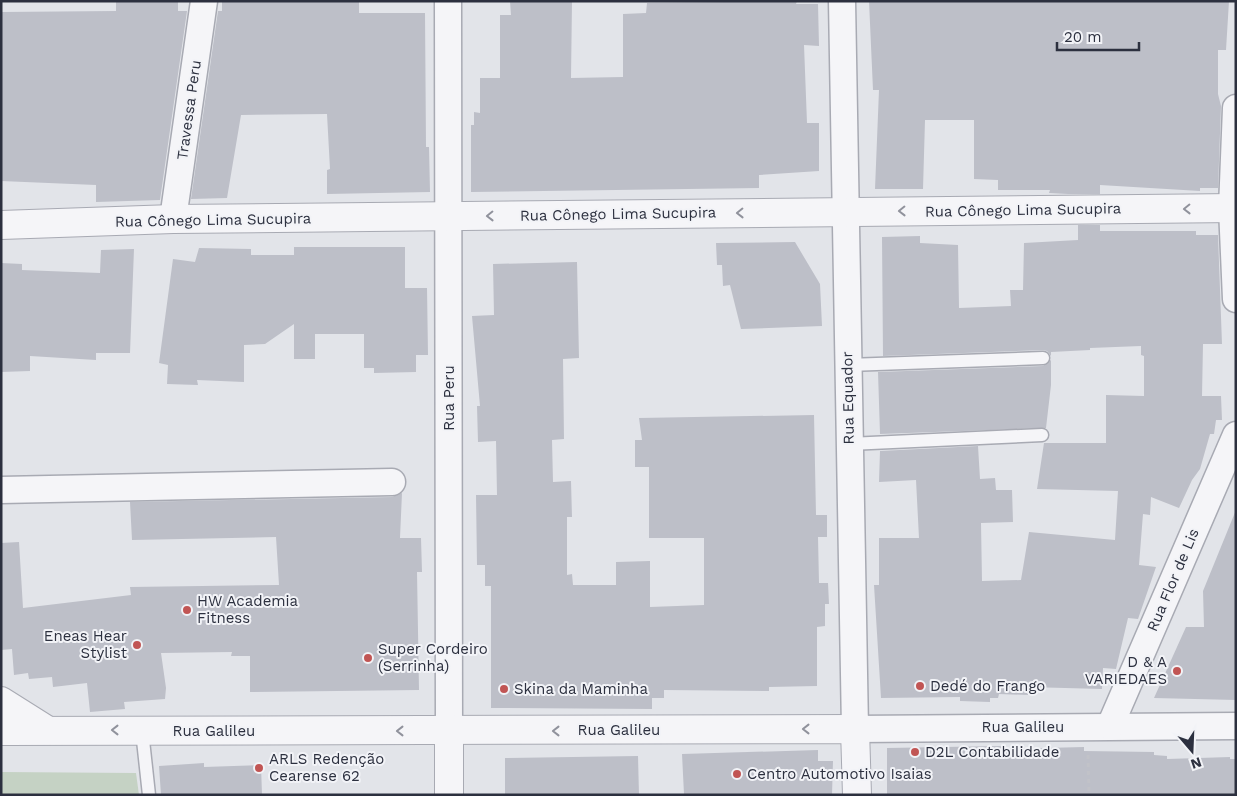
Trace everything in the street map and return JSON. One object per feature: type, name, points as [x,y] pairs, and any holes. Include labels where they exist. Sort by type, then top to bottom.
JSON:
[{"type":"street","name":"Travessa Peru","points":[[173,219],[204,1]]},
{"type":"street","name":"Rua Peru","points":[[448,1],[450,795]]},
{"type":"street","name":"Rua Equador","points":[[842,1],[844,212],[857,795]]},
{"type":"street","points":[[1236,108],[1234,208],[1236,299]]},
{"type":"street","name":"Rua Cônego Lima Sucupira","points":[[1,225],[173,219],[1234,208]]},
{"type":"street","name":"Rua Flor de Lis","points":[[1099,726],[1236,435]]},
{"type":"street","points":[[1,490],[392,482]]},
{"type":"street","points":[[1,701],[47,730]]},
{"type":"street","name":"Rua Galileu","points":[[1,731],[449,732],[1236,726]]},
{"type":"lane","points":[[848,365],[1043,358]]},
{"type":"lane","points":[[849,444],[1042,435]]},
{"type":"lane","points":[[142,730],[149,795]]},
{"type":"path","points":[[1089,795],[1099,726]]},
{"type":"green space","points":[[1,772],[136,773],[139,795],[1,795]]},
{"type":"building","points":[[116,1],[178,1],[178,11],[187,11],[160,200],[96,202],[96,185],[1,181],[1,12],[116,11]]},
{"type":"building","points":[[222,1],[359,1],[359,13],[425,13],[426,147],[429,147],[430,192],[327,194],[327,170],[330,169],[327,114],[241,115],[227,198],[191,199],[218,11],[222,11]]},
{"type":"building","points":[[510,1],[572,1],[571,78],[623,77],[623,14],[646,13],[647,3],[797,1],[796,4],[818,4],[819,46],[804,45],[807,123],[819,123],[819,171],[759,175],[759,188],[471,192],[471,125],[474,125],[474,112],[480,113],[480,78],[500,78],[500,15],[511,15]]},
{"type":"building","points":[[869,1],[1229,1],[1226,50],[1218,50],[1218,94],[1221,106],[1218,188],[1200,188],[1200,191],[1100,185],[1100,194],[1049,193],[1050,190],[998,190],[998,180],[974,179],[974,120],[925,120],[923,189],[875,189],[879,90],[873,90]]},
{"type":"building","points":[[1078,225],[1100,225],[1100,231],[1196,231],[1196,235],[1218,235],[1222,344],[1203,344],[1202,396],[1221,396],[1222,420],[1216,420],[1214,434],[1210,434],[1200,469],[1192,480],[1179,508],[1151,497],[1150,515],[1143,514],[1139,565],[1156,567],[1138,619],[1128,618],[1116,669],[1103,668],[1102,689],[1028,687],[1028,695],[999,694],[998,698],[990,698],[990,702],[960,701],[960,697],[881,698],[874,585],[879,585],[879,538],[919,538],[916,480],[879,482],[880,451],[978,446],[980,479],[995,478],[996,490],[1012,490],[1013,522],[981,523],[982,581],[1021,580],[1029,532],[1115,540],[1118,491],[1037,489],[1044,443],[1106,443],[1106,395],[1144,396],[1144,356],[1141,355],[1141,346],[1051,352],[1051,356],[1047,351],[1043,350],[883,356],[882,237],[920,236],[920,243],[958,245],[959,308],[1011,306],[1010,290],[1023,290],[1024,243],[1078,240]]},
{"type":"building","points":[[795,242],[820,284],[822,326],[741,329],[730,285],[723,286],[722,265],[717,265],[716,243]]},
{"type":"building","points":[[294,247],[405,247],[405,288],[427,288],[428,355],[416,355],[416,372],[374,373],[374,368],[364,368],[364,334],[315,334],[315,359],[294,359],[294,324],[265,344],[244,345],[244,382],[197,380],[198,385],[167,384],[168,365],[159,363],[173,259],[195,262],[199,248],[251,249],[251,255],[294,255]]},
{"type":"building","points":[[134,249],[130,353],[96,353],[96,360],[30,356],[30,371],[1,372],[1,263],[22,264],[22,270],[100,273],[101,250]]},
{"type":"building","points":[[577,262],[579,358],[563,359],[564,439],[552,440],[553,482],[571,481],[572,517],[567,517],[567,575],[572,574],[573,585],[616,585],[616,562],[650,561],[650,607],[704,605],[704,538],[649,538],[649,467],[635,467],[635,440],[642,440],[639,418],[814,415],[816,515],[827,515],[827,537],[818,537],[819,583],[828,583],[829,604],[825,604],[825,626],[817,627],[817,686],[769,687],[769,691],[664,690],[664,698],[652,698],[652,709],[491,708],[491,586],[485,586],[485,565],[477,565],[476,495],[497,495],[496,441],[478,442],[477,406],[480,406],[472,316],[494,315],[493,264]]},
{"type":"building","points":[[1051,360],[1051,385],[1046,428],[880,434],[878,372],[1043,366]]},
{"type":"building","points":[[402,493],[400,538],[421,538],[422,572],[417,572],[419,690],[250,692],[250,656],[231,656],[232,652],[161,653],[166,688],[165,699],[124,702],[125,709],[90,712],[87,683],[53,687],[52,677],[29,679],[28,673],[14,675],[12,649],[1,650],[1,543],[19,542],[23,608],[131,595],[130,587],[279,585],[276,537],[132,540],[130,502],[392,497]]},
{"type":"building","points":[[1236,510],[1236,700],[1154,698],[1186,627],[1204,627],[1203,591]]},
{"type":"building","points":[[1001,746],[1001,749],[1084,747],[1084,751],[1154,752],[1154,755],[1167,756],[1167,759],[1230,757],[1230,759],[1236,759],[1236,795],[887,795],[887,748]]},
{"type":"building","points":[[818,750],[818,761],[833,761],[832,795],[684,794],[682,754]]},
{"type":"building","points":[[638,756],[639,795],[505,795],[505,758]]},
{"type":"building","points":[[204,763],[204,767],[261,765],[262,795],[161,795],[159,766]]},
{"type":"place","name":"HW Academia Fitness","points":[[187,610]]},
{"type":"place","name":"Eneas Hear Stylist","points":[[137,645]]},
{"type":"place","name":"Super Cordeiro (Serrinha)","points":[[368,658]]},
{"type":"place","name":"D & A VARIEDAES","points":[[1177,671]]},
{"type":"place","name":"Dedé do Frango","points":[[920,686]]},
{"type":"place","name":"Skina da Maminha","points":[[504,689]]},
{"type":"place","name":"D2L Contabilidade","points":[[915,752]]},
{"type":"place","name":"ARLS Redenção Cearense 62","points":[[259,768]]},
{"type":"place","name":"Centro Automotivo Isaias","points":[[737,774]]}]
